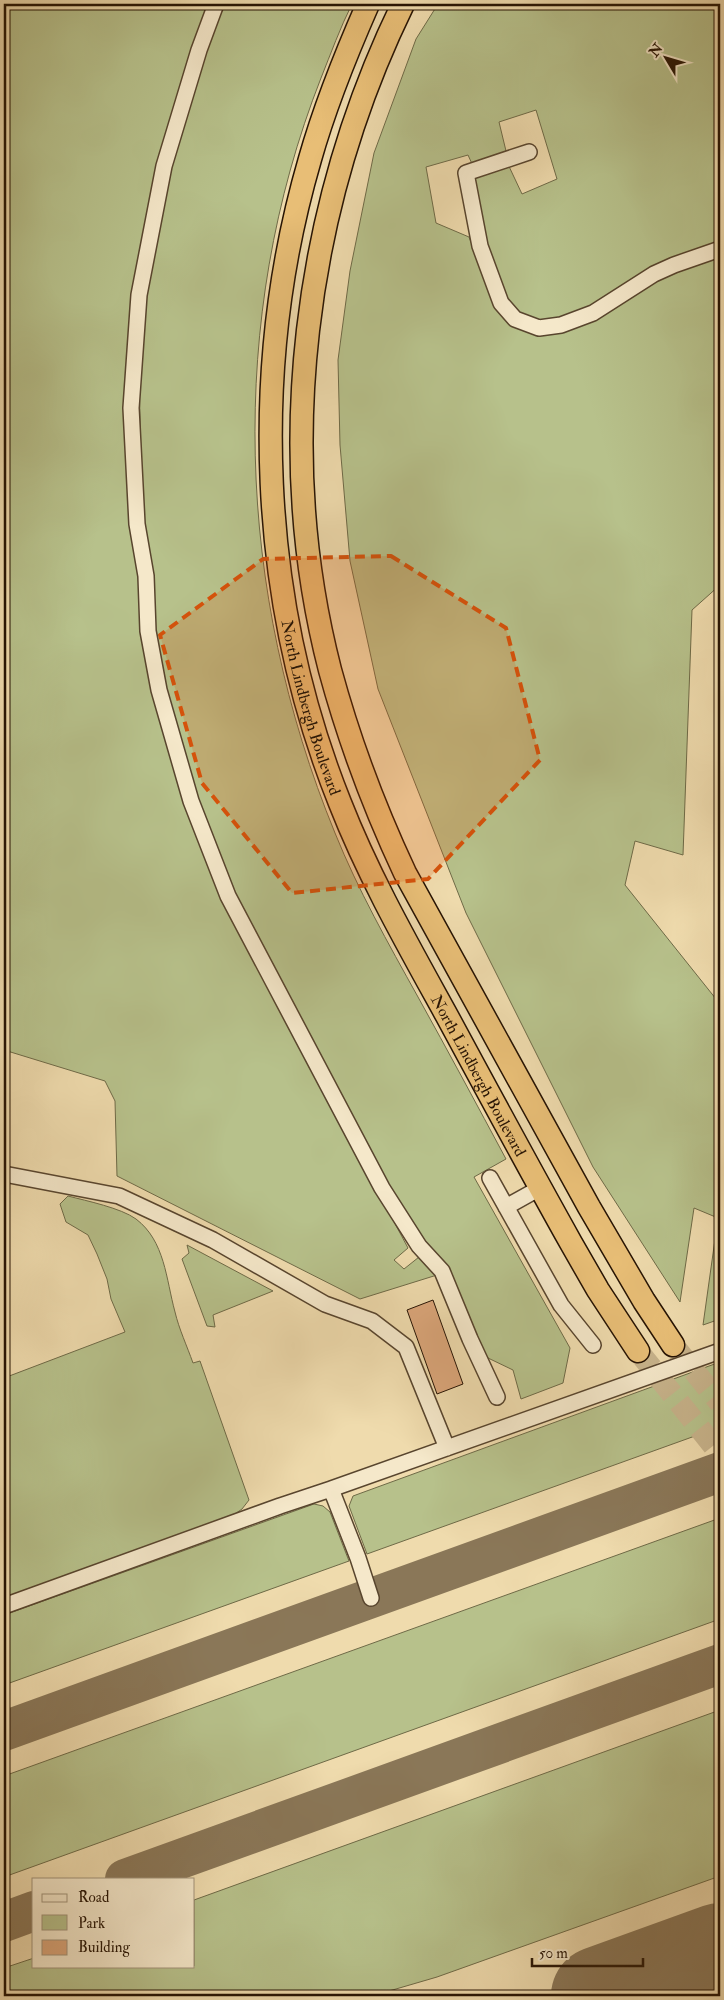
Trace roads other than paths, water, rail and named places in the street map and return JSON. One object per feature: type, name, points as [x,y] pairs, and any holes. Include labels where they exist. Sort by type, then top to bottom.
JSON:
[{"type":"highway","name":"North Lindbergh Boulevard","points":[[368,4],[343,63],[312,151],[295,215],[284,278],[273,372],[271,428],[272,488],[283,595],[305,700],[336,794],[384,901],[540,1188],[598,1290],[638,1351]]},
{"type":"highway","name":"North Lindbergh Boulevard","points":[[404,4],[372,73],[353,125],[324,231],[314,286],[303,394],[302,451],[308,541],[318,614],[330,668],[362,772],[382,824],[405,873],[598,1223],[644,1301],[673,1345]]},
{"type":"lane","points":[[216,4],[199,50],[164,166],[139,295],[131,408],[133,456],[137,524],[146,576],[148,631],[159,690],[191,801],[228,896],[382,1188],[419,1246],[442,1272],[497,1397]]},
{"type":"lane","points":[[529,152],[466,173],[480,246],[500,303],[515,319],[539,328],[561,326],[594,313],[654,274],[720,249]]},
{"type":"lane","points":[[4,1174],[119,1196],[213,1240],[324,1304],[372,1321],[406,1347],[447,1448]]},
{"type":"lane","points":[[490,1178],[561,1305],[593,1345]]},
{"type":"lane","points":[[506,1207],[540,1188]]},
{"type":"lane","points":[[4,1606],[280,1506],[331,1490],[720,1351]]},
{"type":"lane","points":[[331,1490],[358,1558],[371,1598]]},
{"type":"tunnel","points":[[673,1345],[720,1403]]},
{"type":"tunnel","points":[[638,1351],[720,1454]]}]
